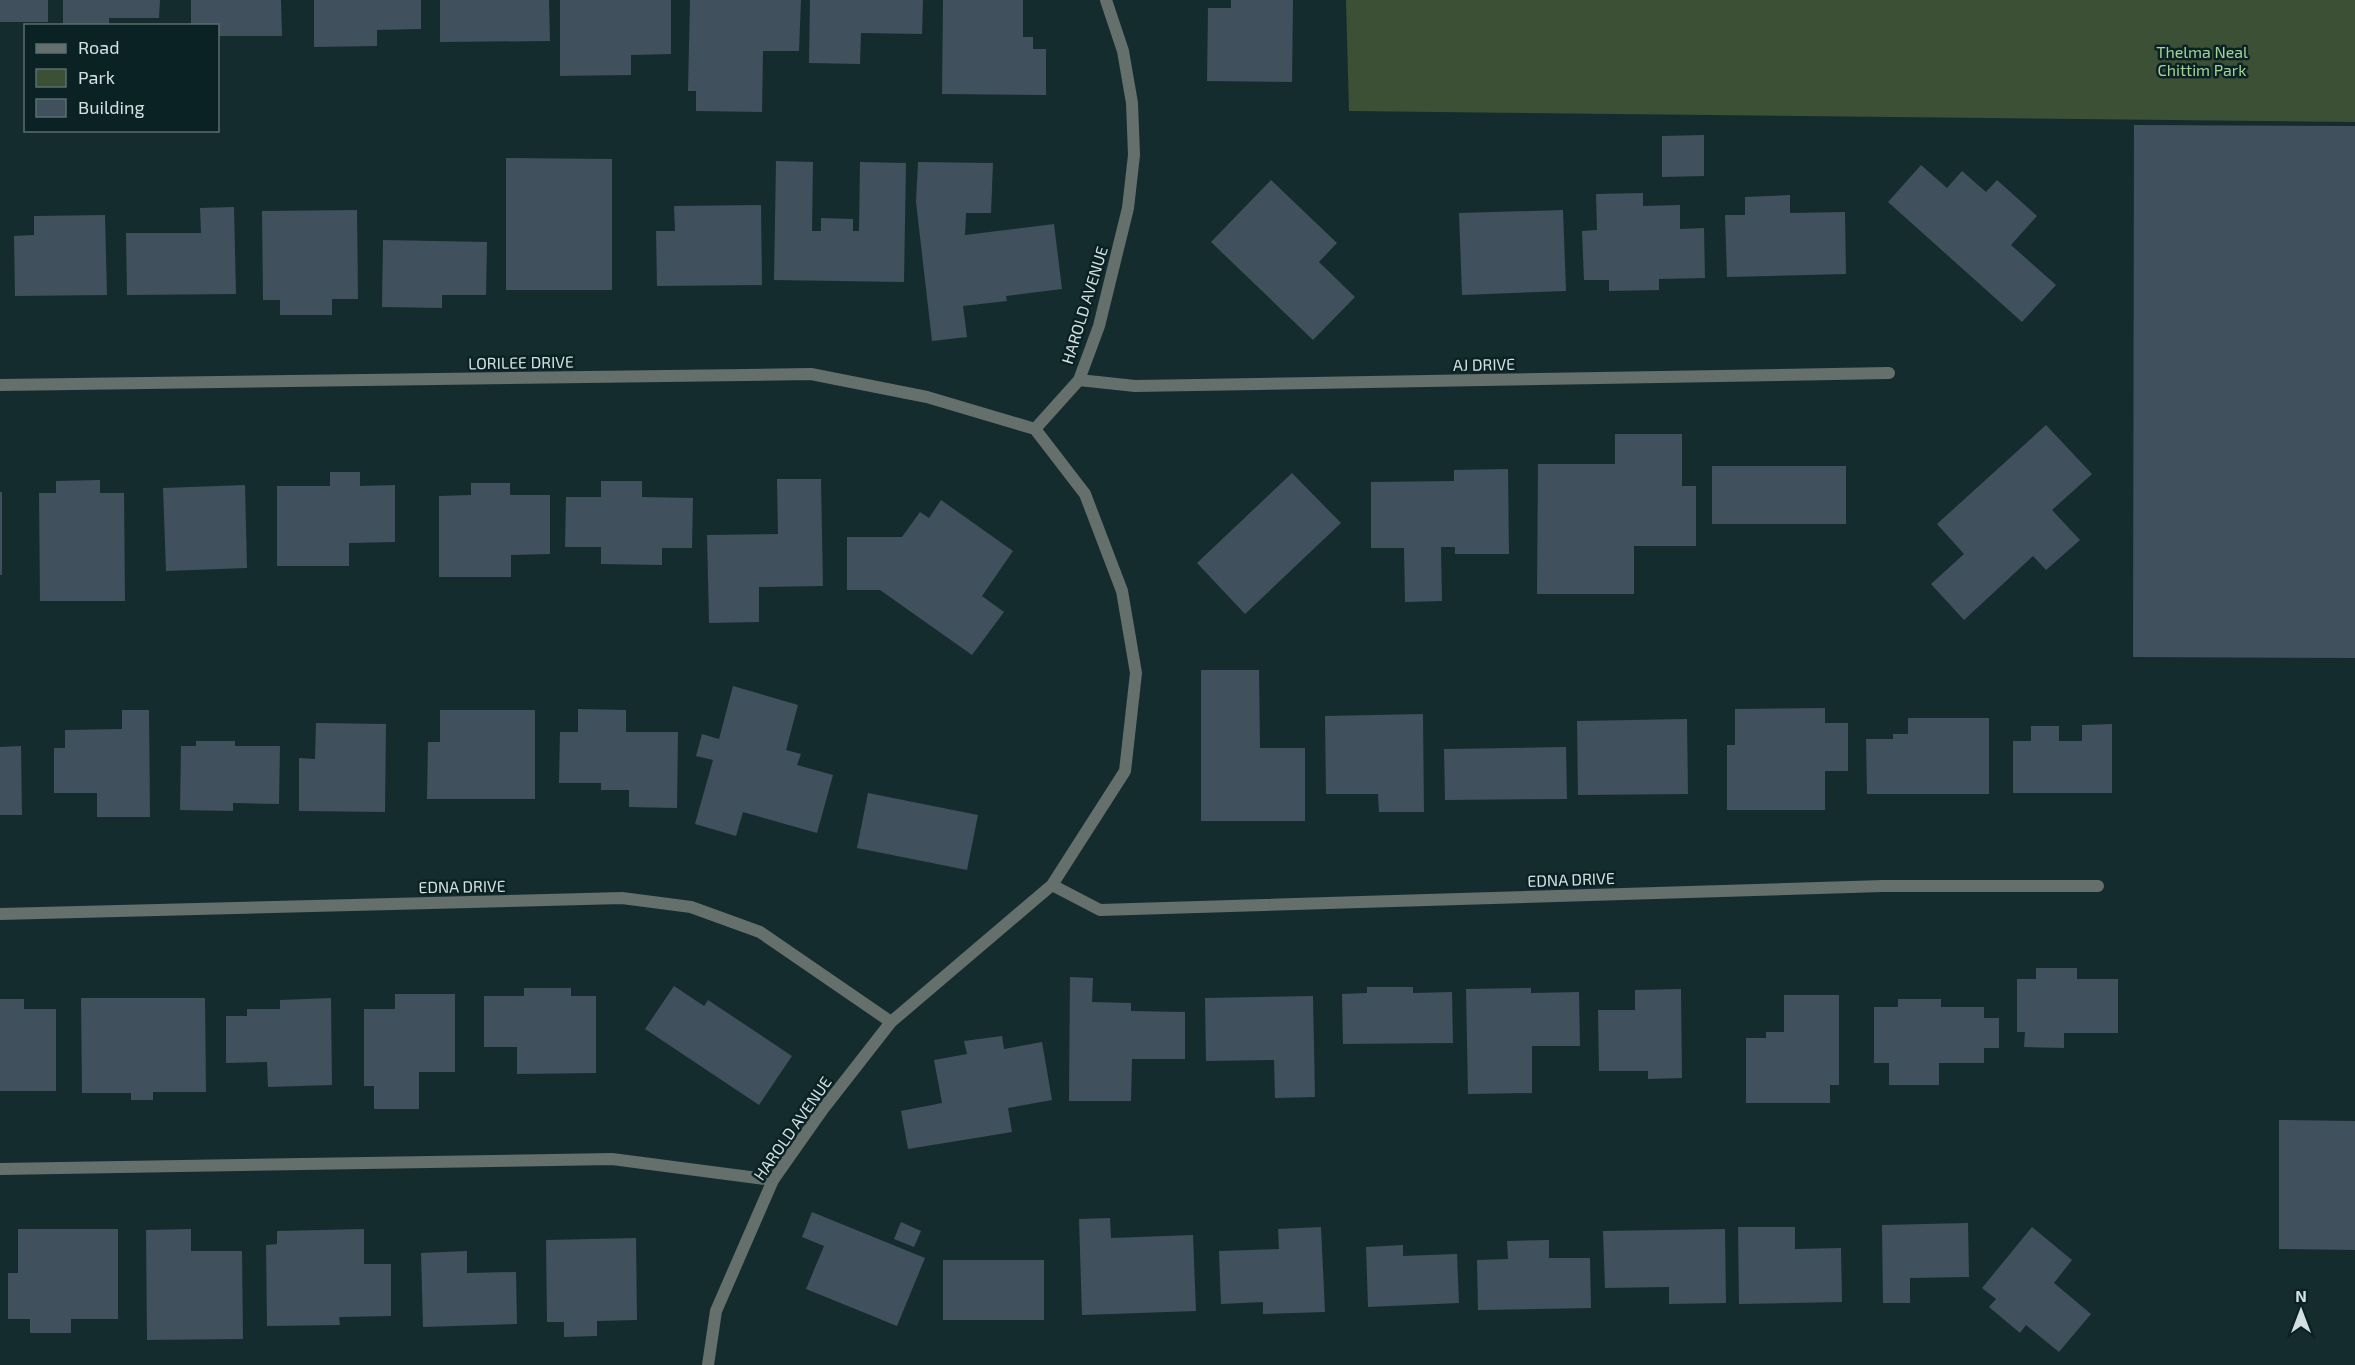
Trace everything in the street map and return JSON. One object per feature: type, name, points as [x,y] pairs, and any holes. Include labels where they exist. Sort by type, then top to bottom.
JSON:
[{"type":"street","name":"HAROLD AVENUE","points":[[1035,429],[1079,380],[1099,326],[1128,208],[1134,155],[1132,103],[1123,51],[1106,0]]},
{"type":"street","name":"LORILEE DRIVE","points":[[0,385],[811,374],[927,397],[1035,429]]},
{"type":"street","name":"AJ DRIVE","points":[[1079,380],[1135,386],[1889,374]]},
{"type":"street","points":[[1035,429],[1084,494],[1122,591],[1136,673],[1125,771],[1052,885]]},
{"type":"street","name":"HAROLD AVENUE","points":[[708,1365],[716,1311],[773,1180],[823,1109],[891,1022],[1052,885]]},
{"type":"street","name":"EDNA DRIVE","points":[[1052,885],[1100,910],[1883,886],[2098,886]]},
{"type":"street","name":"EDNA DRIVE","points":[[0,914],[622,898],[691,907],[760,932],[891,1022]]},
{"type":"street","points":[[0,1168],[612,1159],[773,1180]]},
{"type":"green space","name":"Thelma Neal Chittim Park","points":[[1346,0],[2355,0],[2355,122],[1349,111]]},
{"type":"building","points":[[0,0],[48,0],[48,22],[0,22]]},
{"type":"building","points":[[63,0],[160,0],[159,18],[109,18],[109,24],[63,24]]},
{"type":"building","points":[[191,0],[281,0],[282,36],[219,36],[219,24],[191,24]]},
{"type":"building","points":[[314,0],[421,0],[421,29],[377,30],[377,46],[314,47]]},
{"type":"building","points":[[440,0],[549,0],[550,41],[440,42]]},
{"type":"building","points":[[560,0],[671,0],[671,54],[631,55],[631,75],[560,76]]},
{"type":"building","points":[[690,0],[801,0],[799,51],[763,51],[762,112],[696,111],[696,91],[688,91]]},
{"type":"building","points":[[810,0],[923,0],[922,34],[861,33],[860,64],[809,63]]},
{"type":"building","points":[[943,0],[1023,0],[1023,37],[1033,37],[1033,49],[1046,49],[1046,95],[942,94]]},
{"type":"building","points":[[1231,0],[1293,0],[1292,82],[1207,81],[1208,8],[1231,8]]},
{"type":"building","points":[[2134,125],[2355,126],[2355,658],[2133,657]]},
{"type":"building","points":[[1704,135],[1704,176],[1662,177],[1662,136]]},
{"type":"building","points":[[506,158],[612,159],[612,290],[506,290]]},
{"type":"building","points":[[776,161],[813,162],[812,231],[821,231],[821,218],[853,219],[853,231],[859,231],[860,162],[906,163],[904,282],[774,280]]},
{"type":"building","points":[[918,162],[993,163],[991,213],[966,213],[965,235],[1054,224],[1062,289],[1006,296],[1007,301],[963,306],[967,337],[932,341],[916,202]]},
{"type":"building","points":[[1921,165],[1947,188],[1962,171],[1986,192],[1997,180],[2037,216],[2011,245],[2056,285],[2022,322],[1888,202]]},
{"type":"building","points":[[1271,180],[1337,243],[1319,262],[1355,297],[1313,340],[1211,242]]},
{"type":"building","points":[[1643,193],[1643,206],[1680,205],[1680,229],[1704,228],[1705,278],[1659,279],[1659,290],[1609,291],[1609,280],[1584,280],[1582,231],[1597,230],[1596,194]]},
{"type":"building","points":[[1790,195],[1790,213],[1845,212],[1846,274],[1727,277],[1725,215],[1745,215],[1745,197]]},
{"type":"building","points":[[761,205],[762,285],[657,286],[656,231],[675,231],[674,206]]},
{"type":"building","points":[[234,207],[236,294],[127,295],[126,233],[201,233],[200,208]]},
{"type":"building","points":[[357,210],[358,299],[332,299],[332,315],[280,315],[280,300],[263,300],[262,211]]},
{"type":"building","points":[[1563,210],[1566,291],[1462,295],[1459,213]]},
{"type":"building","points":[[105,215],[107,295],[15,296],[14,236],[34,235],[34,216]]},
{"type":"building","points":[[383,240],[487,242],[486,295],[442,295],[442,308],[382,307]]},
{"type":"building","points":[[2046,425],[2092,474],[2052,510],[2080,540],[2046,570],[2033,556],[1964,620],[1931,584],[1964,554],[1937,524]]},
{"type":"building","points":[[1615,434],[1682,434],[1682,486],[1696,486],[1696,546],[1634,546],[1634,594],[1537,594],[1538,464],[1615,464]]},
{"type":"building","points":[[1712,466],[1846,466],[1846,524],[1712,524]]},
{"type":"building","points":[[1508,469],[1509,554],[1455,554],[1455,547],[1441,547],[1442,601],[1405,602],[1404,548],[1371,548],[1371,482],[1454,481],[1454,470]]},
{"type":"building","points":[[330,472],[360,472],[360,486],[395,485],[395,542],[349,543],[349,566],[277,566],[277,486],[330,486]]},
{"type":"building","points":[[1292,473],[1341,523],[1245,614],[1197,563]]},
{"type":"building","points":[[777,479],[821,479],[823,586],[759,587],[759,622],[709,623],[707,535],[778,534]]},
{"type":"building","points":[[100,480],[100,493],[124,493],[125,601],[40,601],[39,493],[56,493],[56,481]]},
{"type":"building","points":[[601,481],[642,481],[642,497],[693,498],[692,548],[662,548],[662,565],[601,564],[601,547],[565,547],[566,497],[601,497]]},
{"type":"building","points":[[471,483],[510,483],[510,495],[550,495],[550,554],[511,555],[511,577],[439,577],[439,496],[471,495]]},
{"type":"building","points":[[245,485],[247,568],[166,571],[163,488]]},
{"type":"building","points":[[0,492],[2,492],[2,575],[0,575]]},
{"type":"building","points":[[941,500],[1013,551],[982,596],[1004,612],[972,655],[880,590],[847,590],[847,537],[902,537],[920,512],[929,518]]},
{"type":"building","points":[[1201,670],[1259,670],[1260,748],[1305,748],[1305,821],[1201,821]]},
{"type":"building","points":[[733,686],[798,705],[786,750],[801,754],[797,765],[833,775],[817,833],[743,812],[736,836],[695,824],[713,760],[696,756],[702,734],[719,739]]},
{"type":"building","points":[[1825,708],[1825,723],[1848,723],[1848,771],[1825,771],[1825,810],[1727,810],[1727,745],[1735,745],[1735,709]]},
{"type":"building","points":[[578,709],[626,710],[626,732],[678,732],[677,808],[629,807],[629,790],[601,790],[601,783],[559,783],[560,732],[578,732]]},
{"type":"building","points":[[122,710],[149,710],[150,817],[97,817],[97,793],[54,793],[54,748],[65,748],[65,730],[122,729]]},
{"type":"building","points":[[440,710],[535,710],[535,799],[427,799],[428,742],[440,742]]},
{"type":"building","points":[[1423,714],[1424,812],[1379,812],[1378,794],[1326,794],[1325,716]]},
{"type":"building","points":[[1908,718],[1989,718],[1989,794],[1867,794],[1866,739],[1893,739],[1893,734],[1908,734]]},
{"type":"building","points":[[1687,719],[1688,794],[1578,795],[1577,721]]},
{"type":"building","points":[[316,723],[386,724],[385,812],[299,811],[299,758],[315,759]]},
{"type":"building","points":[[2112,724],[2112,793],[2013,793],[2013,741],[2031,741],[2031,726],[2059,726],[2059,741],[2082,741],[2082,725]]},
{"type":"building","points":[[196,741],[235,741],[235,746],[280,746],[279,804],[233,803],[233,811],[180,810],[181,746],[196,746]]},
{"type":"building","points":[[21,746],[22,815],[0,815],[0,747]]},
{"type":"building","points":[[1566,747],[1567,799],[1445,800],[1444,749]]},
{"type":"building","points":[[868,793],[978,815],[967,870],[857,848]]},
{"type":"building","points":[[2036,968],[2077,968],[2077,979],[2118,979],[2118,1033],[2064,1033],[2064,1048],[2024,1047],[2025,1032],[2017,1032],[2017,979],[2036,979]]},
{"type":"building","points":[[1070,977],[1093,978],[1092,1002],[1131,1003],[1131,1011],[1185,1012],[1185,1059],[1132,1059],[1131,1101],[1069,1101]]},
{"type":"building","points":[[674,986],[704,1006],[708,1000],[792,1056],[759,1105],[645,1029]]},
{"type":"building","points":[[1367,987],[1413,987],[1413,993],[1452,992],[1453,1043],[1343,1044],[1342,994],[1367,993]]},
{"type":"building","points":[[524,988],[571,988],[571,996],[596,996],[596,1073],[517,1074],[517,1047],[484,1047],[484,996],[524,996]]},
{"type":"building","points":[[1531,988],[1531,993],[1579,992],[1580,1046],[1532,1046],[1532,1093],[1468,1094],[1466,989]]},
{"type":"building","points":[[1681,989],[1682,1078],[1648,1079],[1648,1071],[1599,1071],[1598,1010],[1635,1010],[1635,990]]},
{"type":"building","points":[[395,994],[455,994],[455,1072],[419,1072],[419,1109],[374,1109],[374,1086],[364,1086],[364,1009],[395,1009]]},
{"type":"building","points":[[1784,995],[1839,995],[1839,1085],[1830,1085],[1830,1103],[1746,1103],[1746,1038],[1766,1038],[1766,1032],[1784,1032]]},
{"type":"building","points":[[1313,996],[1315,1097],[1275,1098],[1274,1060],[1206,1061],[1205,998]]},
{"type":"building","points":[[81,998],[205,998],[206,1092],[153,1092],[153,1100],[131,1100],[131,1093],[82,1093]]},
{"type":"building","points":[[331,998],[332,1085],[268,1087],[267,1062],[226,1063],[226,1016],[247,1016],[247,1009],[280,1009],[280,1000]]},
{"type":"building","points":[[0,999],[24,999],[24,1009],[56,1009],[56,1091],[0,1091]]},
{"type":"building","points":[[1898,999],[1941,999],[1941,1007],[1984,1007],[1984,1018],[1999,1018],[1999,1048],[1984,1048],[1984,1063],[1939,1063],[1939,1085],[1889,1085],[1889,1063],[1874,1063],[1874,1007],[1898,1007]]},
{"type":"building","points":[[1002,1036],[1004,1049],[1042,1042],[1052,1100],[1008,1108],[1012,1132],[908,1149],[901,1111],[942,1103],[934,1060],[967,1054],[964,1041]]},
{"type":"building","points":[[2279,1120],[2355,1121],[2355,1250],[2279,1249]]},
{"type":"building","points":[[812,1212],[925,1258],[897,1326],[806,1289],[824,1246],[802,1237]]},
{"type":"building","points":[[1110,1218],[1111,1238],[1193,1235],[1196,1311],[1082,1315],[1079,1219]]},
{"type":"building","points":[[901,1222],[921,1231],[914,1247],[894,1239]]},
{"type":"building","points":[[1968,1223],[1969,1277],[1910,1278],[1910,1303],[1883,1303],[1882,1225]]},
{"type":"building","points":[[1321,1227],[1325,1312],[1263,1314],[1263,1302],[1221,1304],[1219,1251],[1279,1249],[1278,1229]]},
{"type":"building","points":[[1738,1227],[1795,1227],[1795,1249],[1841,1248],[1842,1302],[1739,1304]]},
{"type":"building","points":[[2032,1227],[2072,1260],[2054,1283],[2091,1314],[2059,1352],[2026,1325],[2020,1333],[1989,1307],[1996,1299],[1982,1288]]},
{"type":"building","points":[[18,1229],[118,1229],[118,1319],[71,1319],[71,1333],[30,1333],[30,1319],[8,1319],[8,1273],[18,1273]]},
{"type":"building","points":[[191,1229],[191,1251],[242,1251],[243,1339],[147,1340],[146,1230]]},
{"type":"building","points":[[364,1229],[364,1264],[391,1264],[391,1316],[339,1317],[340,1325],[267,1326],[266,1245],[277,1244],[277,1231]]},
{"type":"building","points":[[1725,1229],[1726,1303],[1669,1304],[1669,1287],[1605,1288],[1603,1231]]},
{"type":"building","points":[[636,1238],[637,1320],[597,1321],[597,1336],[564,1337],[564,1322],[547,1322],[546,1240]]},
{"type":"building","points":[[1549,1240],[1549,1258],[1590,1258],[1591,1308],[1478,1310],[1477,1260],[1508,1259],[1507,1241]]},
{"type":"building","points":[[1403,1245],[1403,1256],[1457,1254],[1459,1303],[1368,1307],[1366,1247]]},
{"type":"building","points":[[467,1251],[467,1273],[516,1272],[517,1324],[423,1327],[421,1253]]},
{"type":"building","points":[[943,1260],[1044,1260],[1044,1320],[943,1320]]}]
